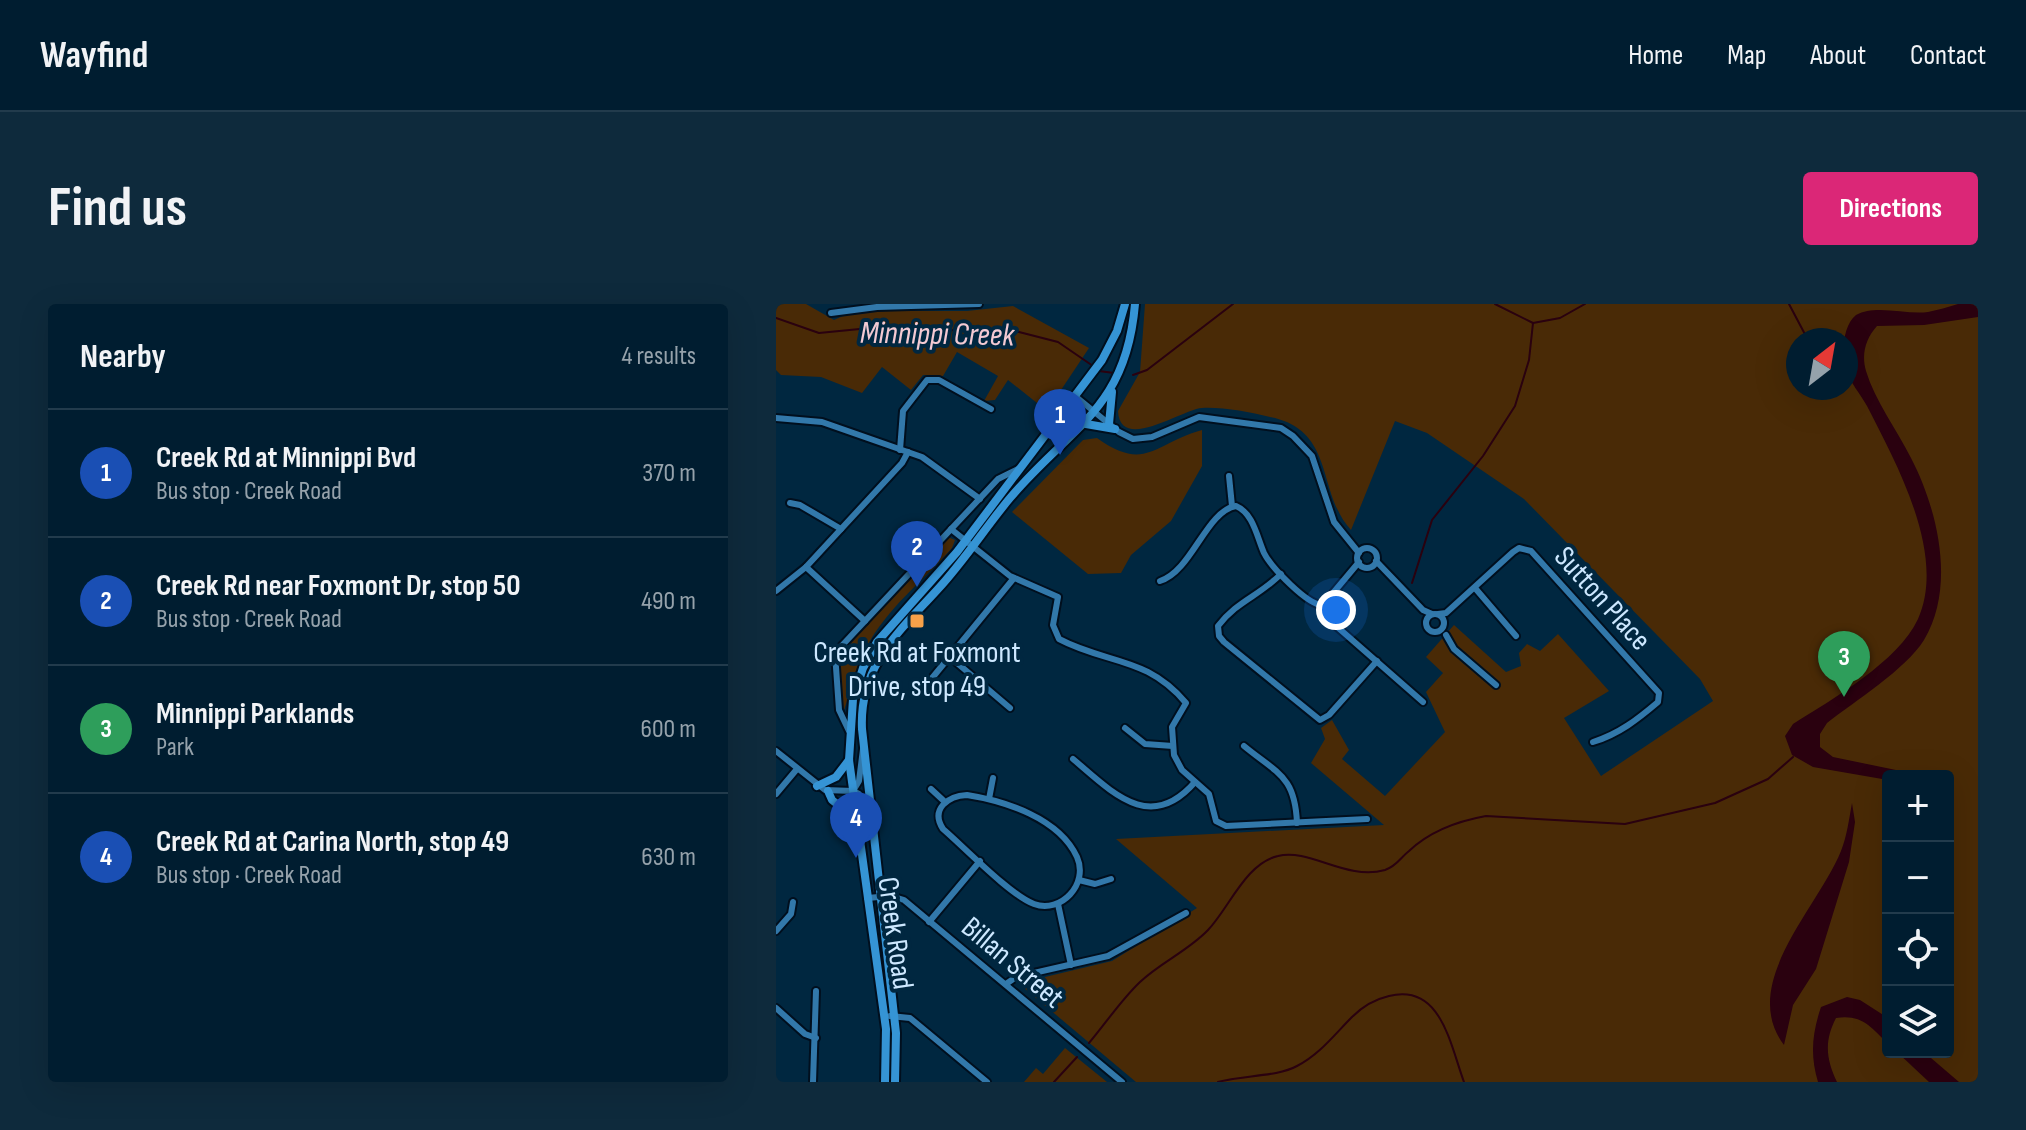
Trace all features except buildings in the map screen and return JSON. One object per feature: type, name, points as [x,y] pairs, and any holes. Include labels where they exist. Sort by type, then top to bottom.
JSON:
[{"type":"main road","name":"Creek Road","points":[[895,1082],[864,748],[864,695],[881,652],[969,544],[1105,354],[1125,304]]},
{"type":"main road","name":"Creek Road","points":[[885,1082],[889,1016],[867,898],[849,760],[849,731],[855,689],[877,642],[1017,491],[1096,413],[1111,391],[1124,362],[1135,304]]},
{"type":"main road","points":[[1119,325],[1133,326]]},
{"type":"main road","points":[[1086,424],[1112,426],[1111,391]]},
{"type":"main road","points":[[817,786],[836,777],[849,760]]},
{"type":"main road","points":[[828,791],[832,800],[857,820]]},
{"type":"street","points":[[831,313],[877,307],[974,304]]},
{"type":"street","points":[[776,591],[806,567],[841,529],[904,451],[903,411],[927,380],[939,380],[991,409]]},
{"type":"street","points":[[1075,396],[1129,438],[1146,438],[1188,419],[1212,416],[1281,428],[1312,456],[1334,522],[1361,551],[1375,552],[1372,565]]},
{"type":"street","points":[[776,418],[822,422],[922,457],[980,499]]},
{"type":"street","points":[[849,731],[841,718],[834,656],[1005,473],[1021,468]]},
{"type":"street","points":[[1229,476],[1232,506]]},
{"type":"street","points":[[790,503],[800,505],[841,529]]},
{"type":"street","points":[[1232,506],[1247,514],[1265,555],[1281,574],[1313,603],[1321,606],[1335,625],[1423,702]]},
{"type":"street","points":[[1160,581],[1167,579],[1195,549],[1214,521],[1232,506]]},
{"type":"street","points":[[951,529],[1014,578],[1058,597],[1053,625],[1059,639],[1143,667],[1179,695],[1186,703],[1172,727],[1177,763],[1209,794],[1216,821],[1226,826],[1367,819]]},
{"type":"street","name":"Sutton Place","points":[[1426,621],[1440,616],[1513,552],[1519,548],[1531,551],[1657,690],[1658,702],[1635,721],[1610,737],[1593,742]]},
{"type":"street","points":[[1321,606],[1356,570],[1361,551]]},
{"type":"street","points":[[1359,562],[1381,570],[1423,610],[1440,616],[1443,629],[1434,633],[1427,627],[1423,610]]},
{"type":"street","points":[[1356,570],[1372,565]]},
{"type":"street","points":[[806,567],[865,621]]},
{"type":"street","points":[[1281,574],[1258,596],[1234,607],[1218,626],[1224,642],[1320,720],[1329,715],[1377,661]]},
{"type":"street","points":[[928,683],[1014,578]]},
{"type":"street","points":[[1475,588],[1516,636]]},
{"type":"street","points":[[1446,635],[1454,649],[1496,685]]},
{"type":"street","points":[[950,657],[1010,708]]},
{"type":"street","points":[[1125,728],[1151,746],[1173,746]]},
{"type":"street","points":[[1244,746],[1290,785],[1296,796],[1297,823]]},
{"type":"street","name":"Creek Road","points":[[853,791],[859,783],[859,758],[864,748]]},
{"type":"street","points":[[776,751],[817,786],[828,791],[853,791],[859,794],[864,807],[871,813]]},
{"type":"street","points":[[1073,759],[1120,798],[1138,805],[1174,802],[1195,782]]},
{"type":"street","points":[[776,794],[797,769]]},
{"type":"street","points":[[989,799],[993,778]]},
{"type":"street","points":[[931,789],[945,802]]},
{"type":"street","points":[[958,796],[989,799],[1029,814],[1062,838],[1078,859],[1079,880],[1058,904],[1045,906],[1026,900],[939,824],[938,816],[945,802],[958,796]]},
{"type":"street","points":[[929,922],[980,861]]},
{"type":"street","points":[[1079,880],[1095,884],[1111,879]]},
{"type":"street","points":[[867,898],[879,896]]},
{"type":"street","name":"Billan Street","points":[[879,896],[901,898],[1122,1082]]},
{"type":"street","points":[[776,931],[791,914],[793,902]]},
{"type":"street","points":[[1058,904],[1071,965]]},
{"type":"street","points":[[1006,984],[1016,977],[1108,956],[1186,913]]},
{"type":"street","points":[[813,1082],[816,991]]},
{"type":"street","points":[[776,1008],[805,1034],[816,1038]]},
{"type":"street","points":[[889,1016],[910,1018],[987,1082]]},
{"type":"shaded area","points":[[776,304],[806,304],[834,320],[854,311],[967,311],[1013,306],[1089,348],[1047,411],[1008,380],[995,400],[984,401],[998,376],[957,352],[943,376],[923,375],[911,390],[882,367],[862,393],[821,377],[781,375],[776,370]]},
{"type":"shaded area","points":[[1145,304],[1978,304],[1978,1082],[1136,1082],[1024,988],[1024,982],[1112,961],[1197,908],[1116,839],[1384,825],[1311,763],[1325,739],[1321,728],[1332,720],[1349,750],[1342,759],[1385,796],[1445,732],[1426,692],[1443,673],[1426,657],[1454,625],[1506,672],[1521,666],[1519,653],[1527,644],[1540,651],[1558,634],[1609,691],[1564,718],[1601,776],[1713,701],[1700,679],[1524,499],[1427,433],[1395,421],[1351,530],[1340,515],[1315,448],[1306,435],[1291,424],[1253,413],[1202,408],[1140,429],[1121,423],[1118,411],[1140,372]]},
{"type":"shaded area","points":[[1958,304],[1978,304],[1978,317],[1924,325],[1877,326],[1870,336],[1864,358],[1870,382],[1911,458],[1929,501],[1940,549],[1939,597],[1934,619],[1924,640],[1905,663],[1827,723],[1820,734],[1820,747],[1833,757],[1896,770],[1882,770],[1882,779],[1813,767],[1792,755],[1785,736],[1793,724],[1863,678],[1896,650],[1918,619],[1925,594],[1926,566],[1914,510],[1904,481],[1858,392],[1858,328],[1847,328],[1856,315],[1873,310],[1928,312]]},
{"type":"shaded area","points":[[1202,430],[1202,466],[1171,521],[1131,555],[1121,573],[1088,574],[1012,512],[1083,440],[1097,438],[1127,453],[1139,454]]},
{"type":"shaded area","points":[[948,537],[955,540],[952,548],[895,607],[866,648],[843,713],[836,665],[838,655]]},
{"type":"shaded area","points":[[1852,803],[1855,822],[1849,862],[1816,969],[1793,1005],[1784,1045],[1772,1021],[1770,997],[1776,972],[1787,946],[1841,851]]},
{"type":"shaded area","points":[[1847,997],[1860,1000],[1882,1014],[1882,1038],[1859,1020],[1836,1018],[1828,1050],[1837,1082],[1818,1082],[1813,1044],[1821,1007]]},
{"type":"shaded area","points":[[1065,1048],[1107,1082],[1024,1082],[1036,1068],[1043,1074]]},
{"type":"shaded area","points":[[1903,1058],[1931,1058],[1959,1082],[1929,1082]]},
{"type":"waterway","name":"Minnippi Creek","points":[[1133,375],[1147,370],[1233,304]]},
{"type":"waterway","name":"Minnippi Creek","points":[[1495,304],[1533,323],[1560,318],[1585,304]]},
{"type":"waterway","name":"Minnippi Creek","points":[[1789,304],[1802,328]]},
{"type":"waterway","name":"Minnippi Creek","points":[[776,318],[819,333],[870,328],[1019,332],[1058,342],[1093,366]]},
{"type":"waterway","points":[[1412,583],[1432,520],[1483,456],[1515,406],[1529,360],[1533,323]]},
{"type":"waterway","name":"Minnippi Creek","points":[[1099,371],[1114,373]]},
{"type":"waterway","points":[[1089,1043],[1140,982],[1208,930],[1247,877],[1267,860],[1278,856],[1303,856],[1342,868],[1371,872],[1393,866],[1417,844],[1435,833],[1486,816],[1625,824],[1715,803],[1768,779],[1793,757]]},
{"type":"waterway","points":[[1218,1082],[1289,1070],[1320,1050],[1352,1017],[1374,1001],[1407,994],[1432,1007],[1441,1020],[1464,1082]]},
{"type":"waterway","points":[[1054,1082],[1077,1057]]},
{"type":"place","name":"Creek Rd at Minnippi Bvd","points":[[1060,455]]},
{"type":"place","name":"Creek Rd near Foxmont Dr, stop 50","points":[[917,587]]},
{"type":"place","name":"Creek Rd at Foxmont Drive, stop 49","points":[[917,621]]},
{"type":"place","name":"Minnippi Parklands","points":[[1844,697]]},
{"type":"place","name":"Creek Rd at Carina North, stop 49","points":[[856,858]]}]
